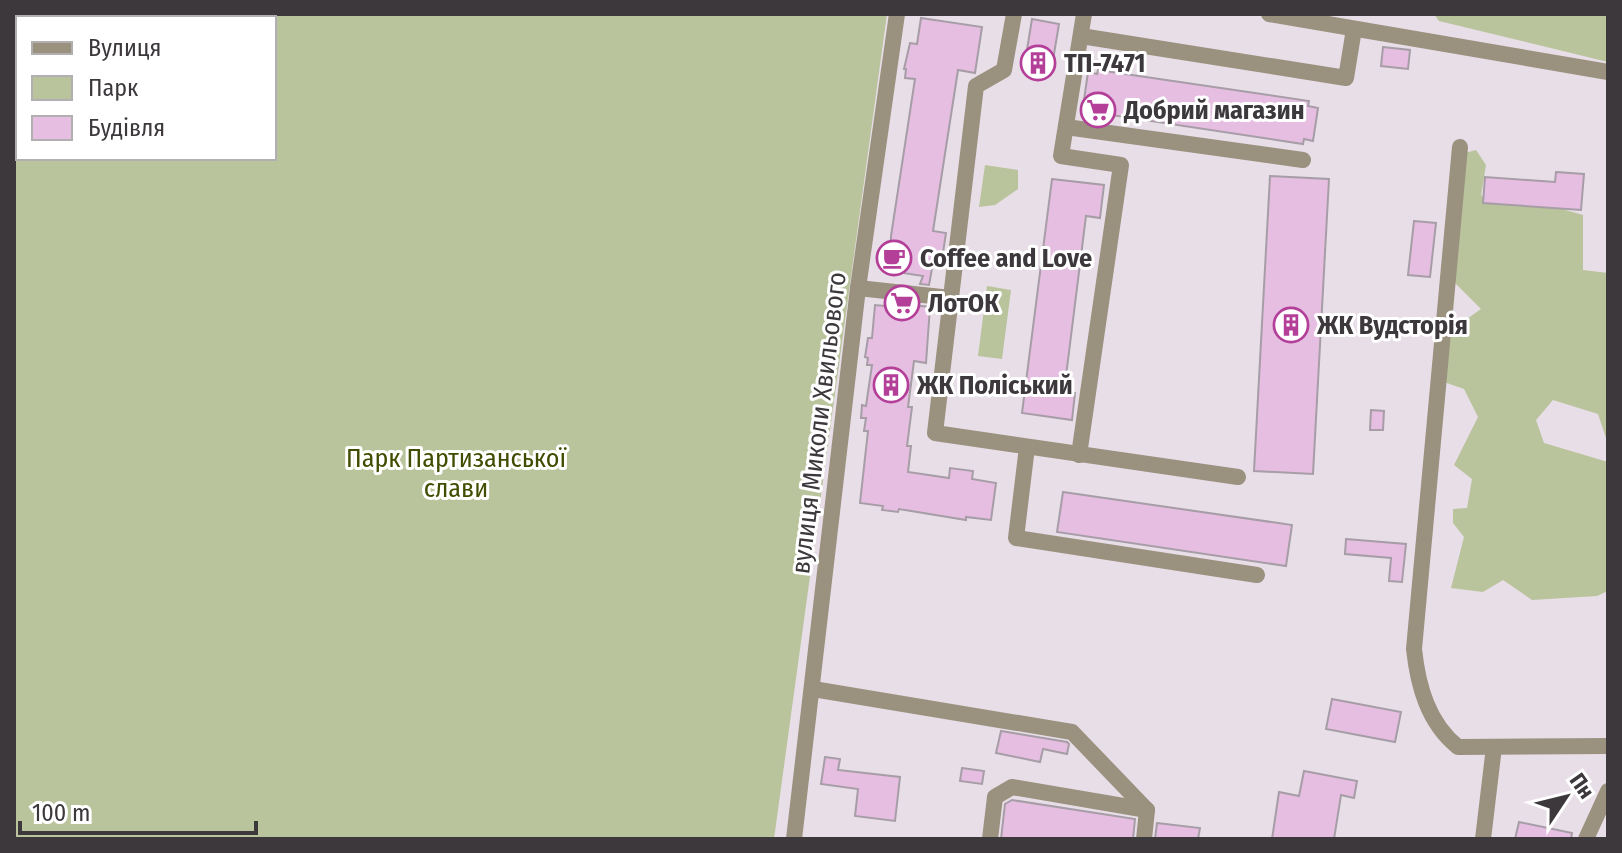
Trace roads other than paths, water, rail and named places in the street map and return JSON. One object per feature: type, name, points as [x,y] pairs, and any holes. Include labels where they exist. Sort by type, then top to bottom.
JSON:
[{"type":"street","name":"вулиця Миколи Хвильового","points":[[794,839],[858,288],[897,14]]},
{"type":"street","points":[[1014,14],[1004,70],[976,86],[935,433],[1238,477]]},
{"type":"street","points":[[1079,455],[1121,165],[1061,156],[1084,14]]},
{"type":"street","points":[[1269,14],[1608,72]]},
{"type":"street","points":[[1081,36],[1346,78],[1354,29]]},
{"type":"street","points":[[1066,127],[1303,160]]},
{"type":"street","points":[[1460,147],[1414,649],[1418,683],[1441,733],[1458,747],[1608,746]]},
{"type":"street","points":[[858,288],[951,298]]},
{"type":"street","points":[[1027,447],[1016,538],[1257,575]]},
{"type":"street","points":[[813,689],[1072,732],[1147,810],[1144,839]]},
{"type":"street","points":[[1483,839],[1494,747]]},
{"type":"street","points":[[990,839],[995,797],[1012,787],[1147,810]]},
{"type":"street","points":[[1586,839],[1608,791]]},
{"type":"place","name":"ТП-7471","points":[[1038,63]]},
{"type":"place","name":"Добрий магазин","points":[[1098,110]]},
{"type":"place","name":"Coffee and Love","points":[[894,258]]},
{"type":"place","name":"ЛотОК","points":[[902,303]]},
{"type":"place","name":"ЖК Вудсторія","points":[[1291,325]]},
{"type":"place","name":"ЖК Поліський","points":[[891,385]]},
{"type":"park label","name":"Парк Партизанської слави","points":[[456,473]]}]
